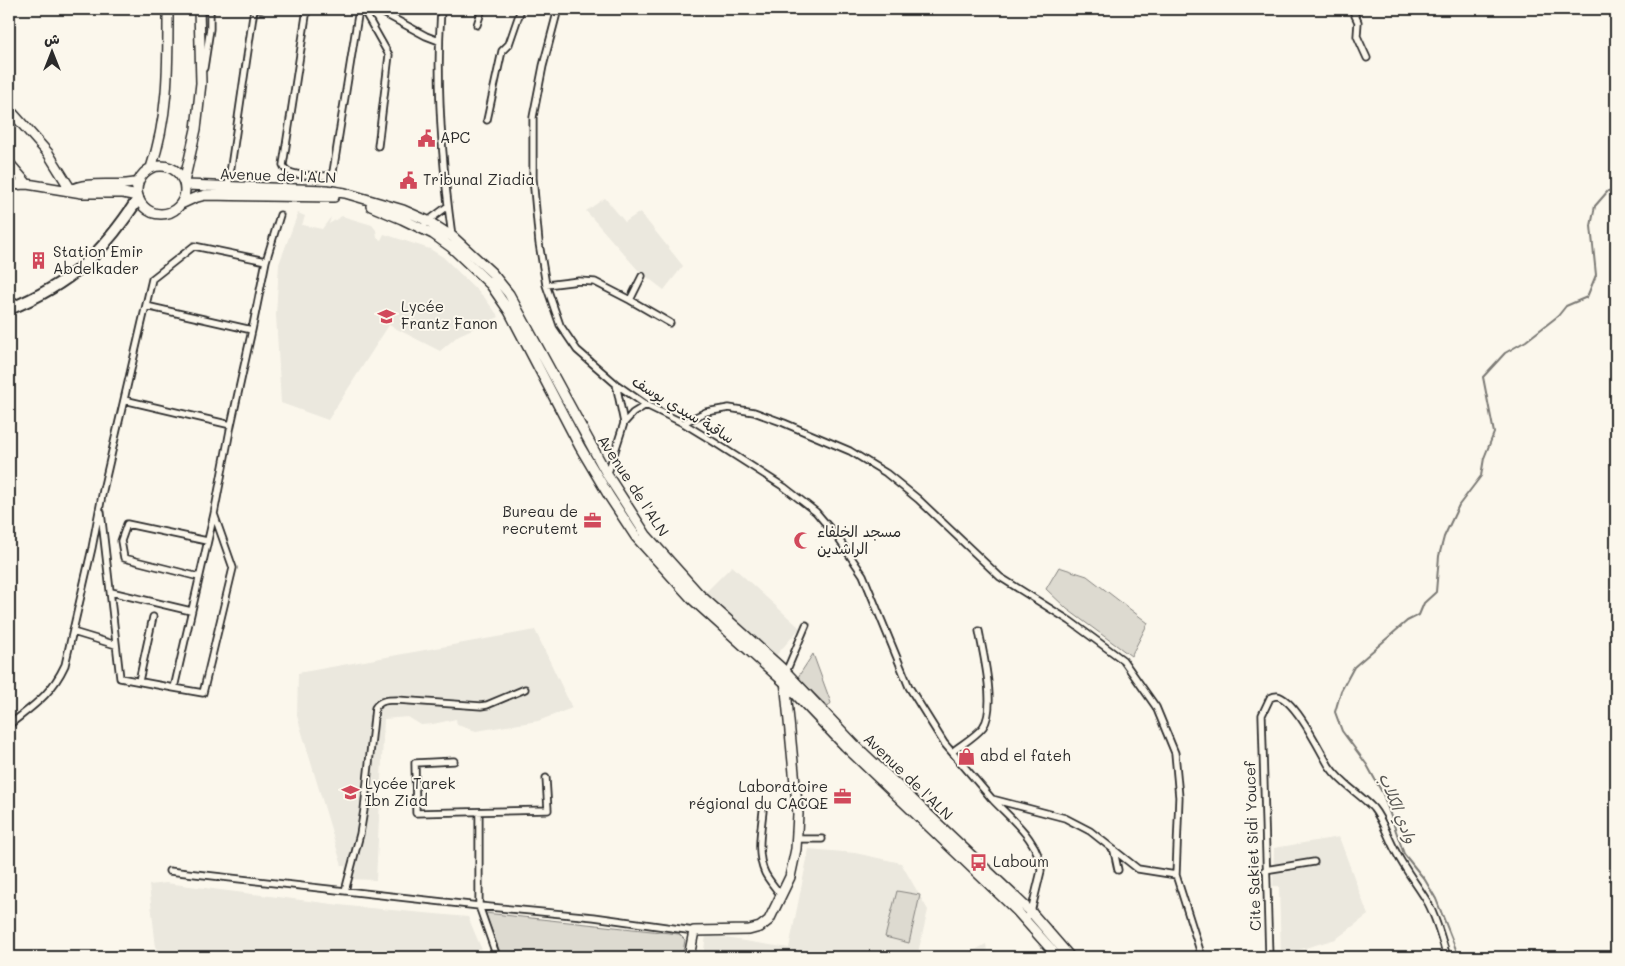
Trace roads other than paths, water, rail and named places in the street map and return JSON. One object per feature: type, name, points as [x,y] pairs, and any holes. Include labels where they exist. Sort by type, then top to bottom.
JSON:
[{"type":"highway","points":[[9,309],[32,299],[80,270],[108,241],[138,197]]},
{"type":"main road","points":[[151,168],[160,139],[165,108],[168,9]]},
{"type":"main road","points":[[181,204],[186,192],[185,184],[196,129],[201,83],[199,9]]},
{"type":"main road","points":[[9,109],[48,153],[72,190]]},
{"type":"main road","points":[[9,163],[27,184]]},
{"type":"main road","points":[[185,184],[179,173],[171,167],[161,165],[151,168],[141,176],[138,182],[138,197],[149,211],[159,214],[170,212],[181,204],[205,195],[326,196],[362,203],[425,224],[450,240],[500,296],[580,446],[604,478],[636,537],[692,599],[784,682],[845,746],[1025,920],[1058,957]]},
{"type":"main road","points":[[72,190],[81,185],[122,185],[138,182]]},
{"type":"main road","points":[[9,185],[27,184],[82,193],[123,193],[138,197]]},
{"type":"main road","name":"Avenue de l'ALN","points":[[185,184],[228,187],[310,188],[345,193],[403,210],[425,224]]},
{"type":"main road","name":"Avenue de l'ALN","points":[[604,478],[646,535],[699,594],[786,672],[855,745],[1031,912],[1070,957]]},
{"type":"main road","points":[[689,957],[694,931],[749,930],[760,927],[769,920],[790,877],[797,839],[798,814],[796,779],[784,682],[786,672]]},
{"type":"street","points":[[201,83],[210,29],[211,9]]},
{"type":"street","points":[[228,187],[254,9],[261,9]]},
{"type":"street","points":[[307,9],[283,165],[284,169],[290,173],[328,176],[333,172],[361,9]]},
{"type":"street","points":[[361,9],[389,56],[378,146]]},
{"type":"street","points":[[376,9],[439,41]]},
{"type":"street","points":[[441,9],[439,41],[441,99],[450,240]]},
{"type":"street","points":[[476,26],[482,9]]},
{"type":"street","points":[[488,120],[502,51],[509,44],[521,9]]},
{"type":"street","name":"ساقية سيدي يوسف","points":[[558,9],[543,66],[533,117],[533,178],[539,243],[546,285],[560,325],[577,350],[616,384],[646,405],[683,423],[784,487],[816,512],[838,538],[863,575],[909,687],[944,743],[1036,848],[1041,871],[1031,912]]},
{"type":"street","points":[[1352,9],[1358,22],[1357,36],[1367,58]]},
{"type":"street","points":[[309,175],[310,188]]},
{"type":"street","points":[[425,224],[448,206]]},
{"type":"street","points":[[174,688],[214,514],[266,261],[280,215]]},
{"type":"street","points":[[9,725],[47,695],[57,682],[65,665],[152,280],[194,246],[266,261]]},
{"type":"street","points":[[630,300],[642,276]]},
{"type":"street","points":[[546,285],[580,280],[595,282],[670,323]]},
{"type":"street","points":[[146,306],[252,330]]},
{"type":"street","points":[[616,384],[624,423]]},
{"type":"street","points":[[124,400],[231,425]]},
{"type":"street","points":[[604,478],[624,423],[633,413],[646,405]]},
{"type":"street","points":[[683,423],[706,412],[729,408],[754,412],[850,451],[886,473],[918,499],[1000,577],[1070,621],[1123,660],[1156,707],[1175,753],[1179,797],[1176,875],[1202,957]]},
{"type":"street","points":[[100,505],[120,678],[203,693],[233,568],[214,514]]},
{"type":"street","points":[[199,577],[124,558],[121,541],[128,524],[208,541]]},
{"type":"street","points":[[111,592],[192,611]]},
{"type":"street","points":[[139,682],[153,617]]},
{"type":"street","points":[[786,672],[806,625]]},
{"type":"street","points":[[952,752],[983,726],[988,712],[988,679],[979,631]]},
{"type":"street","points":[[73,632],[116,645]]},
{"type":"street","points":[[345,891],[360,834],[374,708],[378,703],[397,700],[487,705],[525,689]]},
{"type":"street","name":"Cite Sakiet Sidi Youcef","points":[[1269,957],[1262,715],[1270,698],[1277,696],[1292,707],[1330,767],[1346,786],[1367,802],[1378,816],[1400,860],[1428,904],[1440,930],[1447,957]]},
{"type":"street","points":[[454,761],[415,762],[416,813],[548,810],[546,778]]},
{"type":"street","points":[[992,799],[1065,818],[1090,831],[1138,869],[1176,875]]},
{"type":"street","points":[[763,811],[760,852],[762,864],[766,874],[781,896]]},
{"type":"street","points":[[479,812],[479,906],[497,957]]},
{"type":"street","points":[[797,839],[822,839]]},
{"type":"street","points":[[1114,851],[1118,870]]},
{"type":"street","points":[[1265,870],[1314,862]]},
{"type":"street","points":[[169,871],[594,917],[694,931]]},
{"type":"street","points":[[1025,920],[1031,912]]},
{"type":"waterway","name":"وادي الكلاب","points":[[1459,957],[1436,899],[1425,880],[1404,854],[1383,794],[1367,765],[1342,731],[1335,712],[1341,691],[1354,667],[1407,621],[1419,615],[1424,603],[1436,592],[1439,556],[1444,537],[1459,505],[1481,476],[1484,458],[1494,433],[1483,377],[1505,353],[1526,341],[1558,316],[1566,306],[1587,297],[1596,275],[1591,226],[1595,206],[1608,191],[1616,189]]},
{"type":"place","name":"APC","points":[[426,138]]},
{"type":"place","name":"Tribunal Ziadia","points":[[409,180]]},
{"type":"place","name":"Station Emir Abdelkader","points":[[39,261]]},
{"type":"place","name":"Lycée Frantz Fanon","points":[[387,316]]},
{"type":"place","name":"Bureau de recrutemt","points":[[592,521]]},
{"type":"place","name":"مسجد الخلفاء الراشدين","points":[[803,541]]},
{"type":"place","name":"abd el fateh","points":[[966,756]]},
{"type":"place","name":"Lycée Tarek Ibn Ziad","points":[[351,793]]},
{"type":"place","name":"Laboratoire régional du CACQE","points":[[842,796]]},
{"type":"place","name":"Laboum","points":[[979,862]]}]
